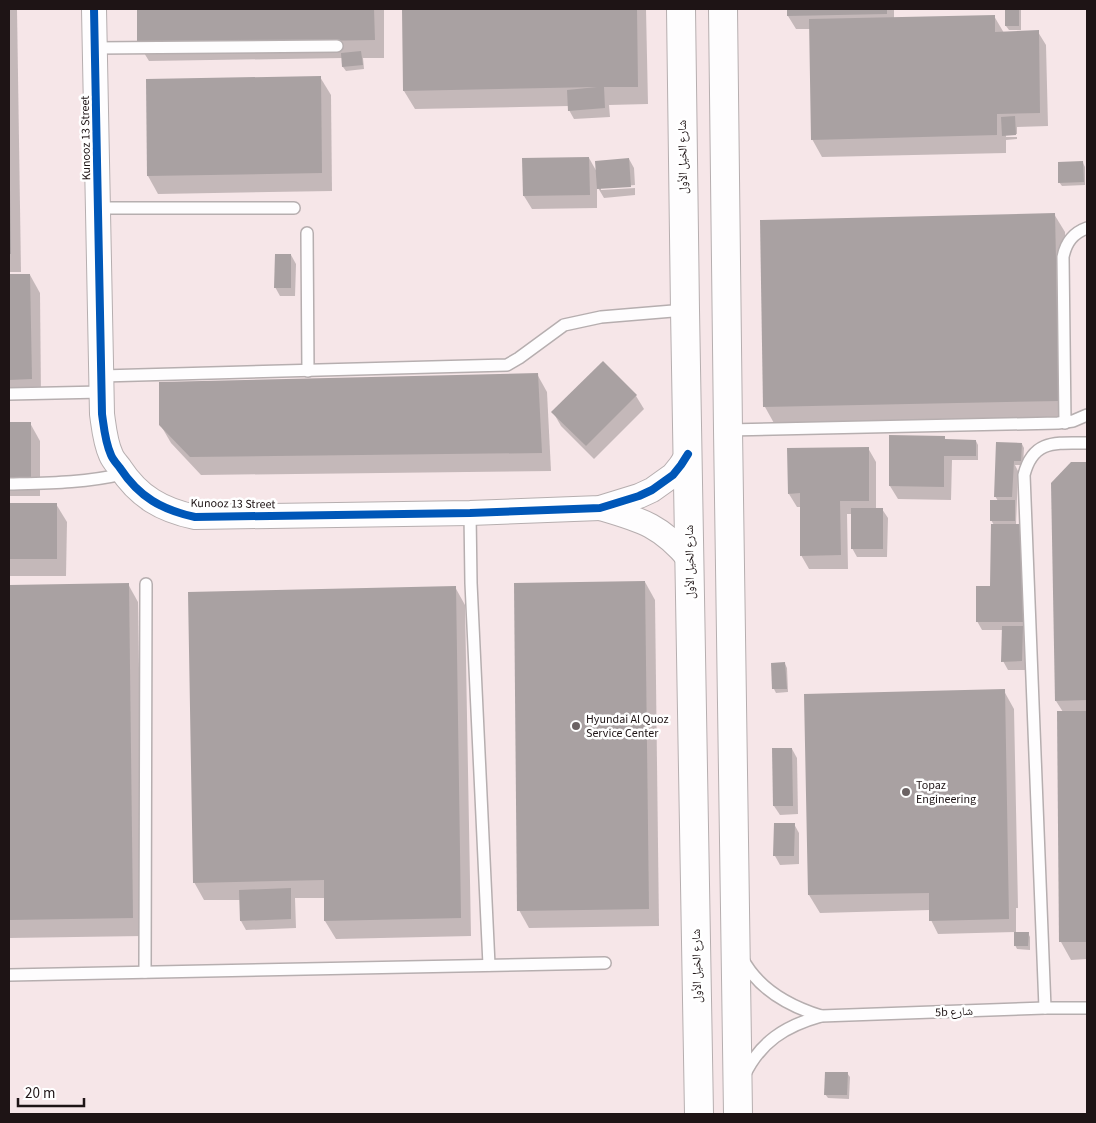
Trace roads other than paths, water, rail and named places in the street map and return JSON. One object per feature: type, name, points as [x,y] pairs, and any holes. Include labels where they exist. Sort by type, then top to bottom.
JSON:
[{"type":"main road","name":"شارع الخيل الأول","points":[[681,9],[699,1114]]},
{"type":"main road","points":[[724,9],[738,1104]]},
{"type":"street","name":"Kunooz 13 Street","points":[[94,9],[102,414],[105,435],[112,456],[123,474],[147,498],[162,507],[195,517],[470,513],[600,508],[652,490],[673,474],[688,454]]},
{"type":"street","name":"Kunooz 13 Street","points":[[600,508],[634,518],[659,530],[690,560]]},
{"type":"lane","points":[[95,48],[337,46]]},
{"type":"lane","points":[[98,208],[294,208]]},
{"type":"lane","points":[[1065,423],[1063,257],[1067,242],[1078,231],[1087,228]]},
{"type":"lane","points":[[306,233],[308,371]]},
{"type":"lane","points":[[9,394],[102,384],[308,371],[507,365],[564,325],[601,317],[685,310]]},
{"type":"lane","points":[[728,430],[1065,423],[1087,415]]},
{"type":"lane","points":[[1045,1008],[1024,475],[1030,459],[1043,447],[1060,443],[1087,443]]},
{"type":"lane","points":[[9,484],[71,483],[123,474]]},
{"type":"lane","points":[[470,513],[489,965]]},
{"type":"lane","points":[[145,972],[146,584]]},
{"type":"lane","name":"5b شارع","points":[[736,946],[756,978],[770,991],[786,1002],[821,1016]]},
{"type":"lane","points":[[9,975],[605,963]]},
{"type":"lane","name":"5b شارع","points":[[738,1104],[744,1074],[768,1042],[790,1027],[821,1016],[1087,1008]]},
{"type":"place","name":"Hyundai Al Quoz Service Center","points":[[576,726]]},
{"type":"place","name":"Topaz Engineering","points":[[906,792]]}]
